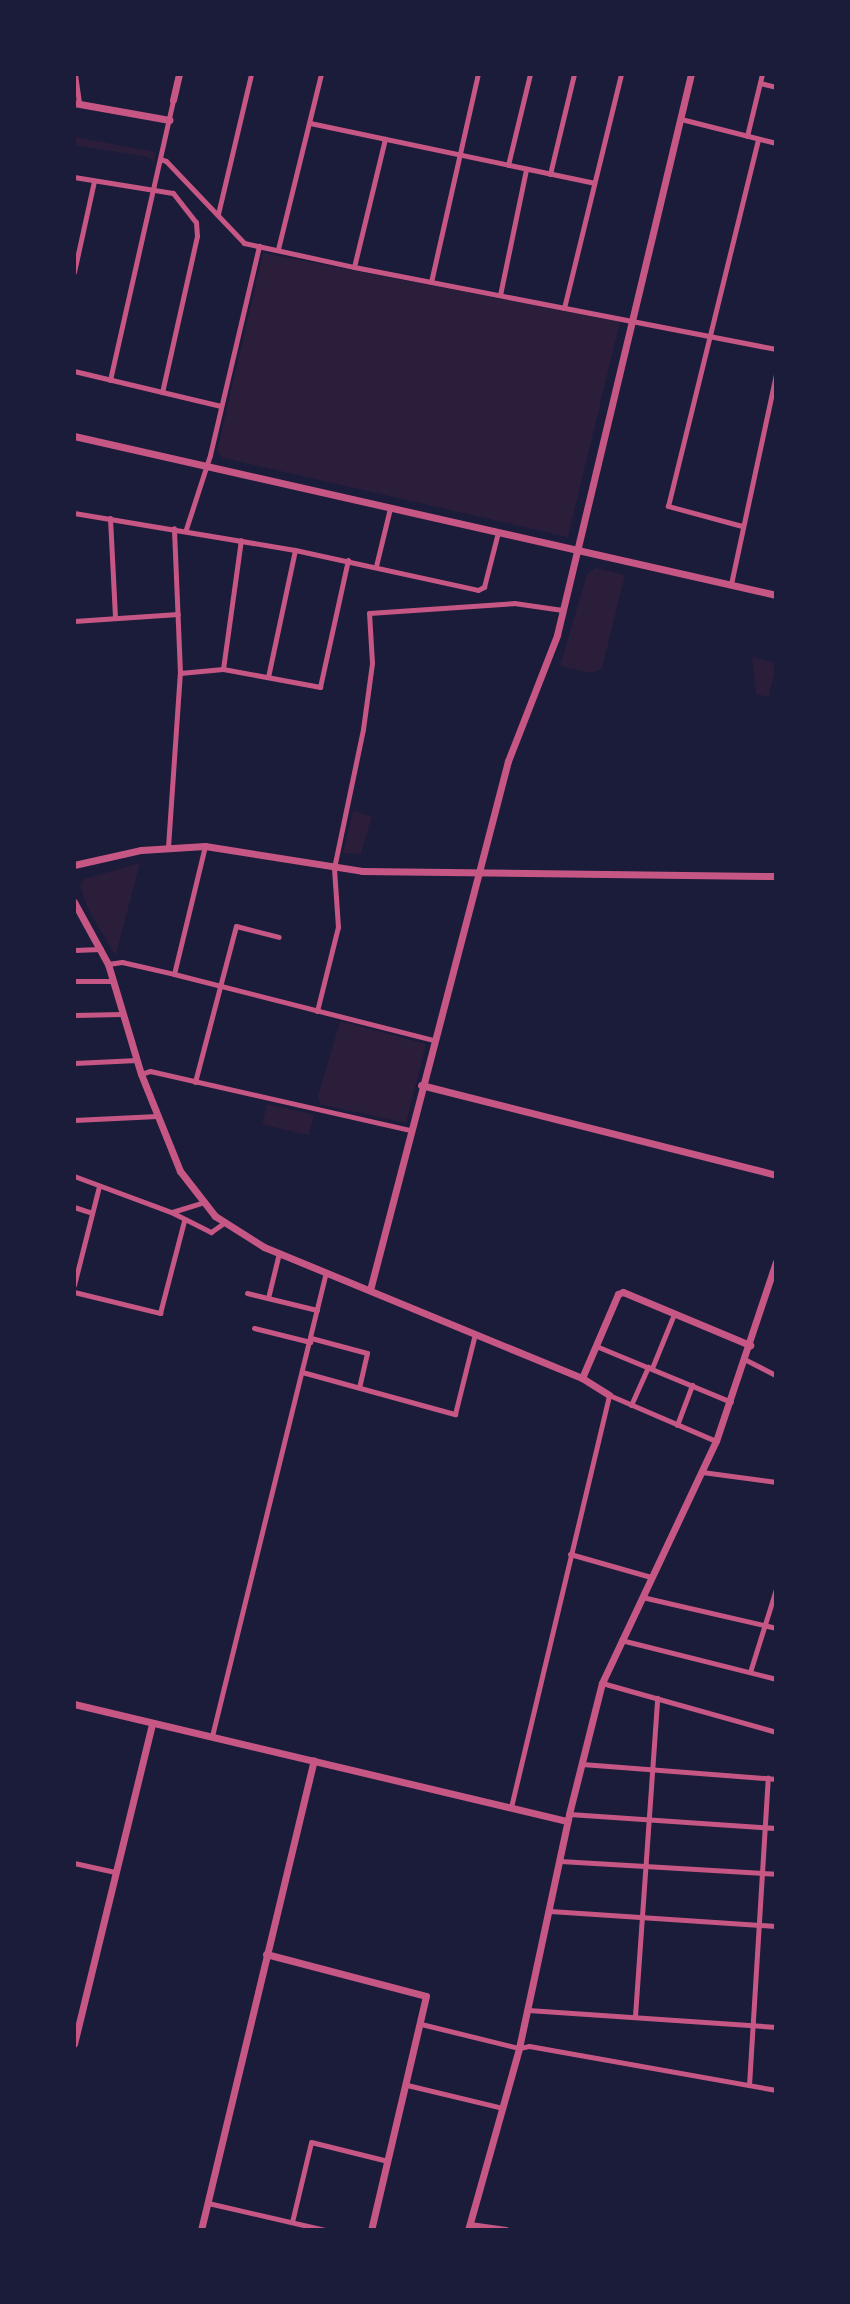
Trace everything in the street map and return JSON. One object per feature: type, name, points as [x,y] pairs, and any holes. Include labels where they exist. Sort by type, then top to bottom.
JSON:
[{"type":"street","points":[[75,74],[77,104],[169,120]]},
{"type":"street","points":[[110,380],[177,74]]},
{"type":"street","points":[[218,215],[251,74]]},
{"type":"street","points":[[278,249],[321,74]]},
{"type":"street","points":[[431,282],[478,74]]},
{"type":"street","points":[[508,165],[530,74]]},
{"type":"street","points":[[550,174],[574,74]]},
{"type":"street","points":[[564,308],[621,74]]},
{"type":"street","points":[[370,1290],[508,761],[563,610],[691,74]]},
{"type":"street","points":[[747,136],[762,74]]},
{"type":"street","points":[[760,83],[776,87]]},
{"type":"street","points":[[681,119],[776,143]]},
{"type":"street","points":[[310,123],[594,183]]},
{"type":"street","points":[[354,267],[385,139]]},
{"type":"street","points":[[742,526],[668,506],[758,139]]},
{"type":"street","points":[[160,159],[244,243],[776,349]]},
{"type":"street","points":[[500,295],[526,169]]},
{"type":"street","points":[[74,177],[173,193],[196,222],[197,236],[162,392]]},
{"type":"street","points":[[74,272],[94,181]]},
{"type":"street","points":[[186,529],[208,465],[259,246]]},
{"type":"street","points":[[74,371],[221,406]]},
{"type":"street","points":[[731,584],[776,374]]},
{"type":"street","points":[[74,436],[776,595]]},
{"type":"street","points":[[376,566],[390,508]]},
{"type":"street","points":[[74,513],[186,529],[348,560],[478,590],[484,587],[498,532]]},
{"type":"street","points":[[110,518],[115,618]]},
{"type":"street","points":[[168,847],[180,673],[174,528]]},
{"type":"street","points":[[223,669],[241,540]]},
{"type":"street","points":[[268,677],[295,550]]},
{"type":"street","points":[[180,673],[223,669],[320,687],[348,560]]},
{"type":"street","points":[[317,1011],[338,927],[334,868],[367,701],[372,663],[369,613],[514,603],[563,610]]},
{"type":"street","points":[[74,621],[178,614]]},
{"type":"street","points":[[174,974],[205,846]]},
{"type":"street","points":[[74,865],[168,847],[205,846],[334,868],[776,876]]},
{"type":"street","points":[[74,902],[108,964],[141,1074],[180,1171],[202,1203],[224,1223],[279,1253],[582,1378],[609,1395],[716,1441]]},
{"type":"street","points":[[195,1082],[236,926],[279,937]]},
{"type":"street","points":[[74,950],[101,949]]},
{"type":"street","points":[[108,964],[122,962],[174,974],[433,1040]]},
{"type":"street","points":[[74,981],[114,981]]},
{"type":"street","points":[[74,1015],[122,1014]]},
{"type":"street","points":[[74,1063],[137,1060]]},
{"type":"street","points":[[141,1074],[150,1071],[410,1130]]},
{"type":"street","points":[[421,1085],[776,1175]]},
{"type":"street","points":[[74,1120],[157,1116]]},
{"type":"street","points":[[74,1176],[171,1212],[211,1232],[224,1223]]},
{"type":"street","points":[[74,1285],[76,1266],[99,1186]]},
{"type":"street","points":[[171,1212],[202,1203]]},
{"type":"street","points":[[74,1207],[92,1213]]},
{"type":"street","points":[[74,1292],[160,1313],[184,1221]]},
{"type":"street","points":[[268,1298],[279,1253]]},
{"type":"street","points":[[506,2230],[469,2227],[519,2048],[568,1818],[602,1683],[716,1441],[732,1402],[776,1262]]},
{"type":"street","points":[[212,1736],[326,1273]]},
{"type":"street","points":[[247,1293],[317,1310]]},
{"type":"street","points":[[582,1378],[618,1294],[627,1293],[750,1345]]},
{"type":"street","points":[[631,1405],[674,1314]]},
{"type":"street","points":[[254,1328],[367,1353],[359,1387]]},
{"type":"street","points":[[302,1372],[455,1414],[472,1332]]},
{"type":"street","points":[[596,1346],[732,1402]]},
{"type":"street","points":[[746,1360],[776,1375]]},
{"type":"street","points":[[677,1425],[692,1385]]},
{"type":"street","points":[[511,1807],[609,1395]]},
{"type":"street","points":[[702,1472],[776,1482]]},
{"type":"street","points":[[776,1516],[776,1526]]},
{"type":"street","points":[[570,1554],[651,1577]]},
{"type":"street","points":[[750,1672],[776,1589]]},
{"type":"street","points":[[641,1596],[776,1628]]},
{"type":"street","points":[[620,1640],[776,1679]]},
{"type":"street","points":[[602,1683],[776,1732]]},
{"type":"street","points":[[635,2016],[657,1698]]},
{"type":"street","points":[[74,1704],[568,1818],[649,1819],[776,1828]]},
{"type":"street","points":[[74,2044],[152,1723]]},
{"type":"street","points":[[201,2230],[314,1760]]},
{"type":"street","points":[[581,1764],[776,1779]]},
{"type":"street","points":[[749,2085],[768,1778]]},
{"type":"street","points":[[560,1861],[776,1874]]},
{"type":"street","points":[[74,1863],[115,1872]]},
{"type":"street","points":[[550,1911],[776,1926]]},
{"type":"street","points":[[266,1954],[426,1996],[371,2230]]},
{"type":"street","points":[[528,2010],[776,2027]]},
{"type":"street","points":[[421,2024],[519,2048],[529,2046],[776,2090]]},
{"type":"street","points":[[407,2085],[503,2108]]},
{"type":"street","points":[[292,2222],[311,2142],[388,2161]]},
{"type":"street","points":[[208,2203],[325,2230]]},
{"type":"shaded area","points":[[74,137],[156,152],[154,162],[149,157],[74,145]]},
{"type":"shaded area","points":[[263,253],[620,322],[568,537],[223,458],[217,451]]},
{"type":"shaded area","points":[[596,568],[625,575],[602,669],[591,673],[560,666],[587,574]]},
{"type":"shaded area","points":[[752,657],[776,663],[769,697],[756,694]]},
{"type":"shaded area","points":[[353,811],[372,816],[361,854],[343,853]]},
{"type":"shaded area","points":[[140,863],[115,955],[88,909],[80,886],[84,879]]},
{"type":"shaded area","points":[[340,1021],[426,1044],[406,1123],[320,1104],[318,1096]]},
{"type":"shaded area","points":[[267,1104],[314,1115],[309,1135],[262,1124]]}]
